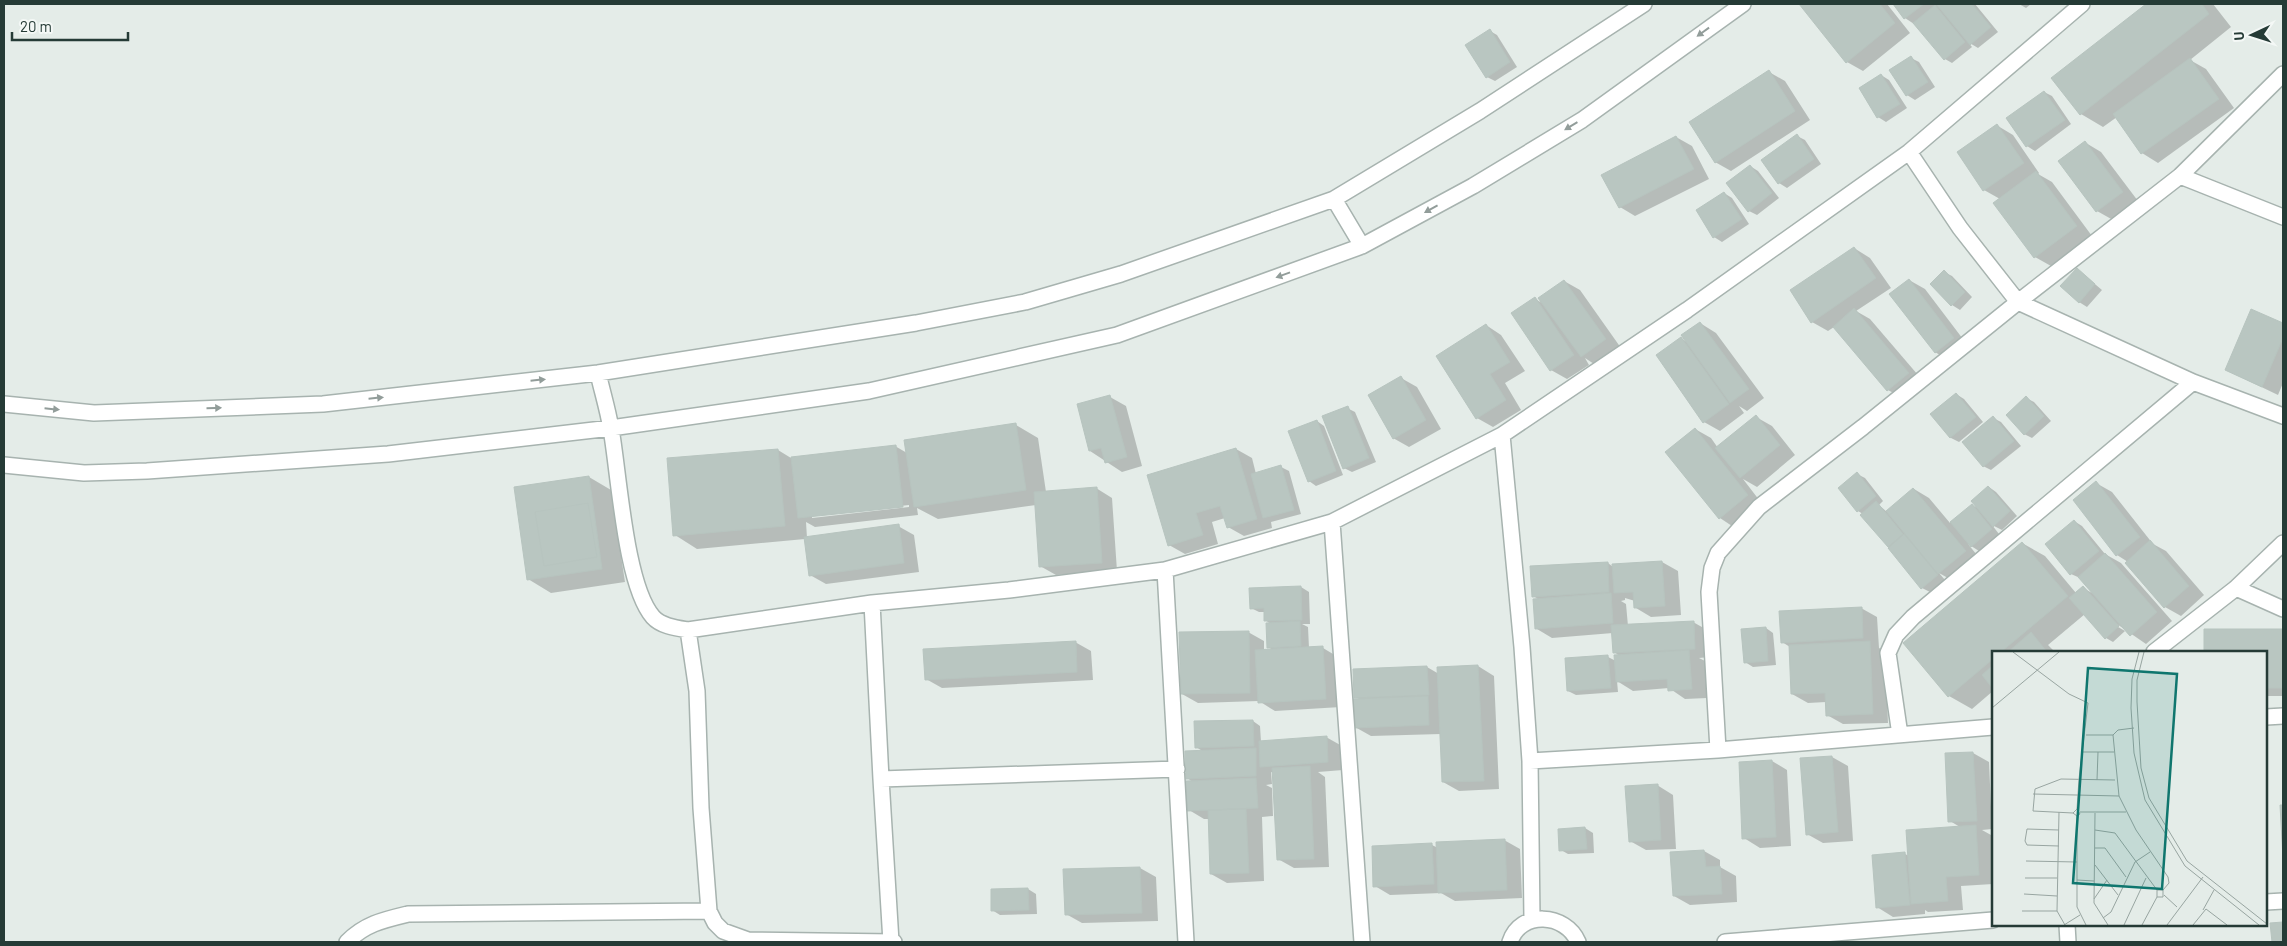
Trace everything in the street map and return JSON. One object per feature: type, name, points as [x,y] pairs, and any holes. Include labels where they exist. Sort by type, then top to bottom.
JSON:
[{"type":"street","points":[[4,404],[94,414],[324,404],[598,373],[916,323],[1025,302],[1121,274],[1334,199],[1480,111],[1644,4]]},
{"type":"street","points":[[4,465],[84,473],[148,471],[388,454],[611,428],[869,391],[1117,335],[1362,246],[1473,186],[1582,120],[1743,4]]},
{"type":"street","points":[[598,373],[611,428],[634,575],[644,602],[653,617],[667,625],[688,630],[872,603],[1009,590],[1165,570],[1332,522],[1502,435],[1687,310],[1909,152],[2082,4]]},
{"type":"street","points":[[1718,750],[1709,592],[1712,568],[1718,552],[1759,507],[2180,176],[2283,74]]},
{"type":"street","points":[[1909,152],[1960,228],[2018,302],[2193,382],[2283,416]]},
{"type":"street","points":[[2180,176],[2283,216]]},
{"type":"street","points":[[1334,199],[1362,246]]},
{"type":"street","points":[[1900,735],[1888,653],[1896,635],[1913,617],[2193,382]]},
{"type":"street","points":[[1502,435],[1522,647],[1530,761],[1532,919]]},
{"type":"street","points":[[1332,522],[1362,942]]},
{"type":"street","points":[[2155,651],[2236,588],[2283,544]]},
{"type":"street","points":[[1165,570],[1186,942]]},
{"type":"street","points":[[2236,588],[2283,609]]},
{"type":"street","points":[[688,630],[696,691],[701,808],[709,911],[715,923],[723,931],[748,940],[892,942],[872,603]]},
{"type":"street","points":[[2267,717],[2283,716]]},
{"type":"street","points":[[1530,761],[1718,750],[1992,727]]},
{"type":"street","points":[[881,779],[1177,769]]},
{"type":"street","points":[[2267,902],[2283,901]]},
{"type":"street","points":[[347,942],[358,931],[375,922],[408,914],[709,911]]},
{"type":"street","points":[[1510,942],[1513,934],[1532,919],[1555,920],[1574,932],[1578,942]]},
{"type":"street","points":[[1725,942],[1992,920]]},
{"type":"street","points":[[2067,926],[2068,942]]},
{"type":"building","points":[[1799,4],[1880,4],[1895,23],[1846,63]]},
{"type":"building","points":[[1893,4],[1924,4],[1904,19]]},
{"type":"building","points":[[1936,4],[1972,4],[1991,27],[1970,45]]},
{"type":"building","points":[[2146,4],[2202,4],[2209,14],[2080,115],[2051,78]]},
{"type":"building","points":[[1935,5],[1965,42],[1944,60],[1913,23]]},
{"type":"building","points":[[1490,29],[1510,62],[1486,78],[1465,45]]},
{"type":"building","points":[[1911,56],[1928,82],[1906,96],[1889,70]]},
{"type":"building","points":[[2190,58],[2219,99],[2141,154],[2113,114]]},
{"type":"building","points":[[1769,70],[1795,111],[1715,163],[1689,122]]},
{"type":"building","points":[[1881,74],[1900,104],[1877,118],[1859,88]]},
{"type":"building","points":[[2044,91],[2065,120],[2026,147],[2006,118]]},
{"type":"building","points":[[1997,124],[2024,163],[1983,191],[1957,152]]},
{"type":"building","points":[[1797,134],[1814,159],[1778,184],[1761,160]]},
{"type":"building","points":[[1676,136],[1694,169],[1619,208],[1601,175]]},
{"type":"building","points":[[2085,141],[2123,192],[2096,212],[2058,161]]},
{"type":"building","points":[[1750,165],[1772,193],[1748,212],[1726,183]]},
{"type":"building","points":[[2036,171],[2077,226],[2034,258],[1993,203]]},
{"type":"building","points":[[1724,192],[1742,219],[1713,238],[1696,210]]},
{"type":"building","points":[[1854,247],[1876,278],[1811,323],[1790,290]]},
{"type":"building","points":[[2077,268],[2095,284],[2079,303],[2060,286]]},
{"type":"building","points":[[1944,270],[1965,292],[1951,306],[1930,284]]},
{"type":"building","points":[[1909,279],[1954,338],[1935,353],[1889,294]]},
{"type":"building","points":[[1564,280],[1606,339],[1581,357],[1538,298]]},
{"type":"building","points":[[1535,297],[1574,355],[1550,371],[1511,313]]},
{"type":"building","points":[[1854,308],[1909,373],[1887,391],[1833,327]]},
{"type":"building","points":[[2251,309],[2283,323],[2283,338],[2262,387],[2225,370]]},
{"type":"building","points":[[1700,322],[1749,389],[1730,403],[1681,335]]},
{"type":"building","points":[[1486,324],[1510,362],[1490,374],[1506,400],[1476,419],[1436,356]]},
{"type":"building","points":[[1681,337],[1729,404],[1703,423],[1656,355]]},
{"type":"building","points":[[1401,376],[1426,420],[1393,439],[1368,395]]},
{"type":"building","points":[[1956,393],[1976,417],[1950,438],[1930,414]]},
{"type":"building","points":[[1110,395],[1127,457],[1105,463],[1101,448],[1089,451],[1077,404]]},
{"type":"building","points":[[2026,396],[2044,416],[2024,435],[2006,415]]},
{"type":"building","points":[[1348,406],[1369,458],[1343,469],[1322,416]]},
{"type":"building","points":[[1756,415],[1780,445],[1740,478],[1715,448]]},
{"type":"building","points":[[1993,416],[2014,441],[1983,467],[1962,442]]},
{"type":"building","points":[[1317,420],[1336,471],[1308,482],[1288,431]]},
{"type":"building","points":[[1016,423],[1026,490],[914,507],[904,440]]},
{"type":"building","points":[[1695,428],[1748,495],[1719,519],[1665,452]]},
{"type":"building","points":[[896,445],[903,507],[798,518],[791,457]]},
{"type":"building","points":[[1236,448],[1257,519],[1227,528],[1220,506],[1196,513],[1203,535],[1168,546],[1147,475]]},
{"type":"building","points":[[778,449],[785,526],[673,536],[667,458]]},
{"type":"building","points":[[1281,465],[1294,510],[1263,518],[1251,474]]},
{"type":"building","points":[[1857,472],[1876,496],[1857,512],[1838,488]]},
{"type":"building","points":[[589,476],[602,569],[527,580],[514,487]]},
{"type":"building","points":[[2096,481],[2140,537],[2116,556],[2073,500]]},
{"type":"building","points":[[1988,486],[2010,511],[1993,527],[1971,501]]},
{"type":"building","points":[[1097,487],[1102,563],[1039,567],[1034,492]]},
{"type":"building","points":[[1913,488],[1966,551],[1938,574],[1886,511]]},
{"type":"building","points":[[1876,501],[1903,534],[1888,547],[1860,515]]},
{"type":"building","points":[[588,503],[597,557],[544,566],[535,512]]},
{"type":"building","points":[[1972,504],[1992,529],[1971,547],[1950,522]]},
{"type":"building","points":[[2074,520],[2099,551],[2070,575],[2045,544]]},
{"type":"building","points":[[899,524],[904,563],[809,576],[804,537]]},
{"type":"building","points":[[1904,534],[1938,575],[1921,589],[1888,548]]},
{"type":"building","points":[[2150,540],[2189,586],[2164,608],[2125,563]]},
{"type":"building","points":[[2022,542],[2068,596],[2002,651],[1992,651],[1992,660],[1948,697],[1903,643]]},
{"type":"building","points":[[2105,553],[2157,612],[2130,636],[2078,577]]},
{"type":"building","points":[[1662,561],[1665,606],[1634,608],[1633,592],[1614,593],[1612,564]]},
{"type":"building","points":[[1608,562],[1609,592],[1532,597],[1530,566]]},
{"type":"building","points":[[1301,586],[1302,620],[1264,621],[1264,608],[1250,609],[1249,588]]},
{"type":"building","points":[[2083,586],[2119,626],[2105,639],[2069,598]]},
{"type":"building","points":[[1611,593],[1613,623],[1535,629],[1533,599]]},
{"type":"building","points":[[1862,607],[1863,638],[1781,643],[1779,611]]},
{"type":"building","points":[[1300,621],[1301,646],[1267,648],[1266,623]]},
{"type":"building","points":[[1694,621],[1695,649],[1613,653],[1611,625]]},
{"type":"building","points":[[1766,627],[1768,661],[1744,663],[1741,629]]},
{"type":"building","points":[[2204,629],[2283,629],[2283,688],[2267,688],[2267,651],[2204,651]]},
{"type":"building","points":[[1249,631],[1250,693],[1181,694],[1179,632]]},
{"type":"building","points":[[2031,632],[2046,651],[2009,651]]},
{"type":"building","points":[[1076,641],[1077,672],[925,680],[923,649]]},
{"type":"building","points":[[1870,641],[1873,714],[1826,716],[1825,693],[1791,694],[1789,645]]},
{"type":"building","points":[[1323,646],[1326,699],[1258,703],[1255,650]]},
{"type":"building","points":[[1689,650],[1692,689],[1668,691],[1667,679],[1616,682],[1614,655]]},
{"type":"building","points":[[1608,655],[1611,688],[1567,691],[1565,658]]},
{"type":"building","points":[[1478,665],[1484,781],[1442,782],[1437,667]]},
{"type":"building","points":[[1427,666],[1429,695],[1354,698],[1353,669]]},
{"type":"building","points":[[1992,666],[1992,688],[1982,675]]},
{"type":"building","points":[[1428,696],[1429,725],[1354,728],[1352,699]]},
{"type":"building","points":[[1253,720],[1254,746],[1195,748],[1194,721]]},
{"type":"building","points":[[1327,736],[1328,762],[1260,767],[1259,741]]},
{"type":"building","points":[[1256,748],[1256,776],[1186,779],[1185,751]]},
{"type":"building","points":[[1973,752],[1977,821],[1948,822],[1945,753]]},
{"type":"building","points":[[1832,756],[1838,832],[1806,835],[1800,758]]},
{"type":"building","points":[[1772,760],[1776,837],[1742,839],[1739,762]]},
{"type":"building","points":[[1310,766],[1314,859],[1277,860],[1272,768]]},
{"type":"building","points":[[1256,778],[1258,808],[1187,811],[1186,781]]},
{"type":"building","points":[[1658,784],[1661,840],[1629,842],[1625,786]]},
{"type":"building","points":[[2280,805],[2283,805],[2283,858]]},
{"type":"building","points":[[1246,809],[1249,873],[1210,874],[1208,810]]},
{"type":"building","points":[[1976,825],[1979,875],[1946,877],[1948,901],[1911,904],[1906,830]]},
{"type":"building","points":[[1585,827],[1587,849],[1559,851],[1558,829]]},
{"type":"building","points":[[1505,839],[1507,890],[1438,893],[1436,842]]},
{"type":"building","points":[[1432,843],[1434,884],[1373,887],[1372,846]]},
{"type":"building","points":[[1704,850],[1706,867],[1720,866],[1722,894],[1673,896],[1670,852]]},
{"type":"building","points":[[1905,852],[1910,905],[1876,908],[1872,855]]},
{"type":"building","points":[[1140,867],[1142,913],[1065,915],[1063,869]]},
{"type":"building","points":[[1028,888],[1029,910],[991,911],[991,889]]},
{"type":"building","points":[[2283,922],[2283,942],[2272,942],[2270,923]]}]
